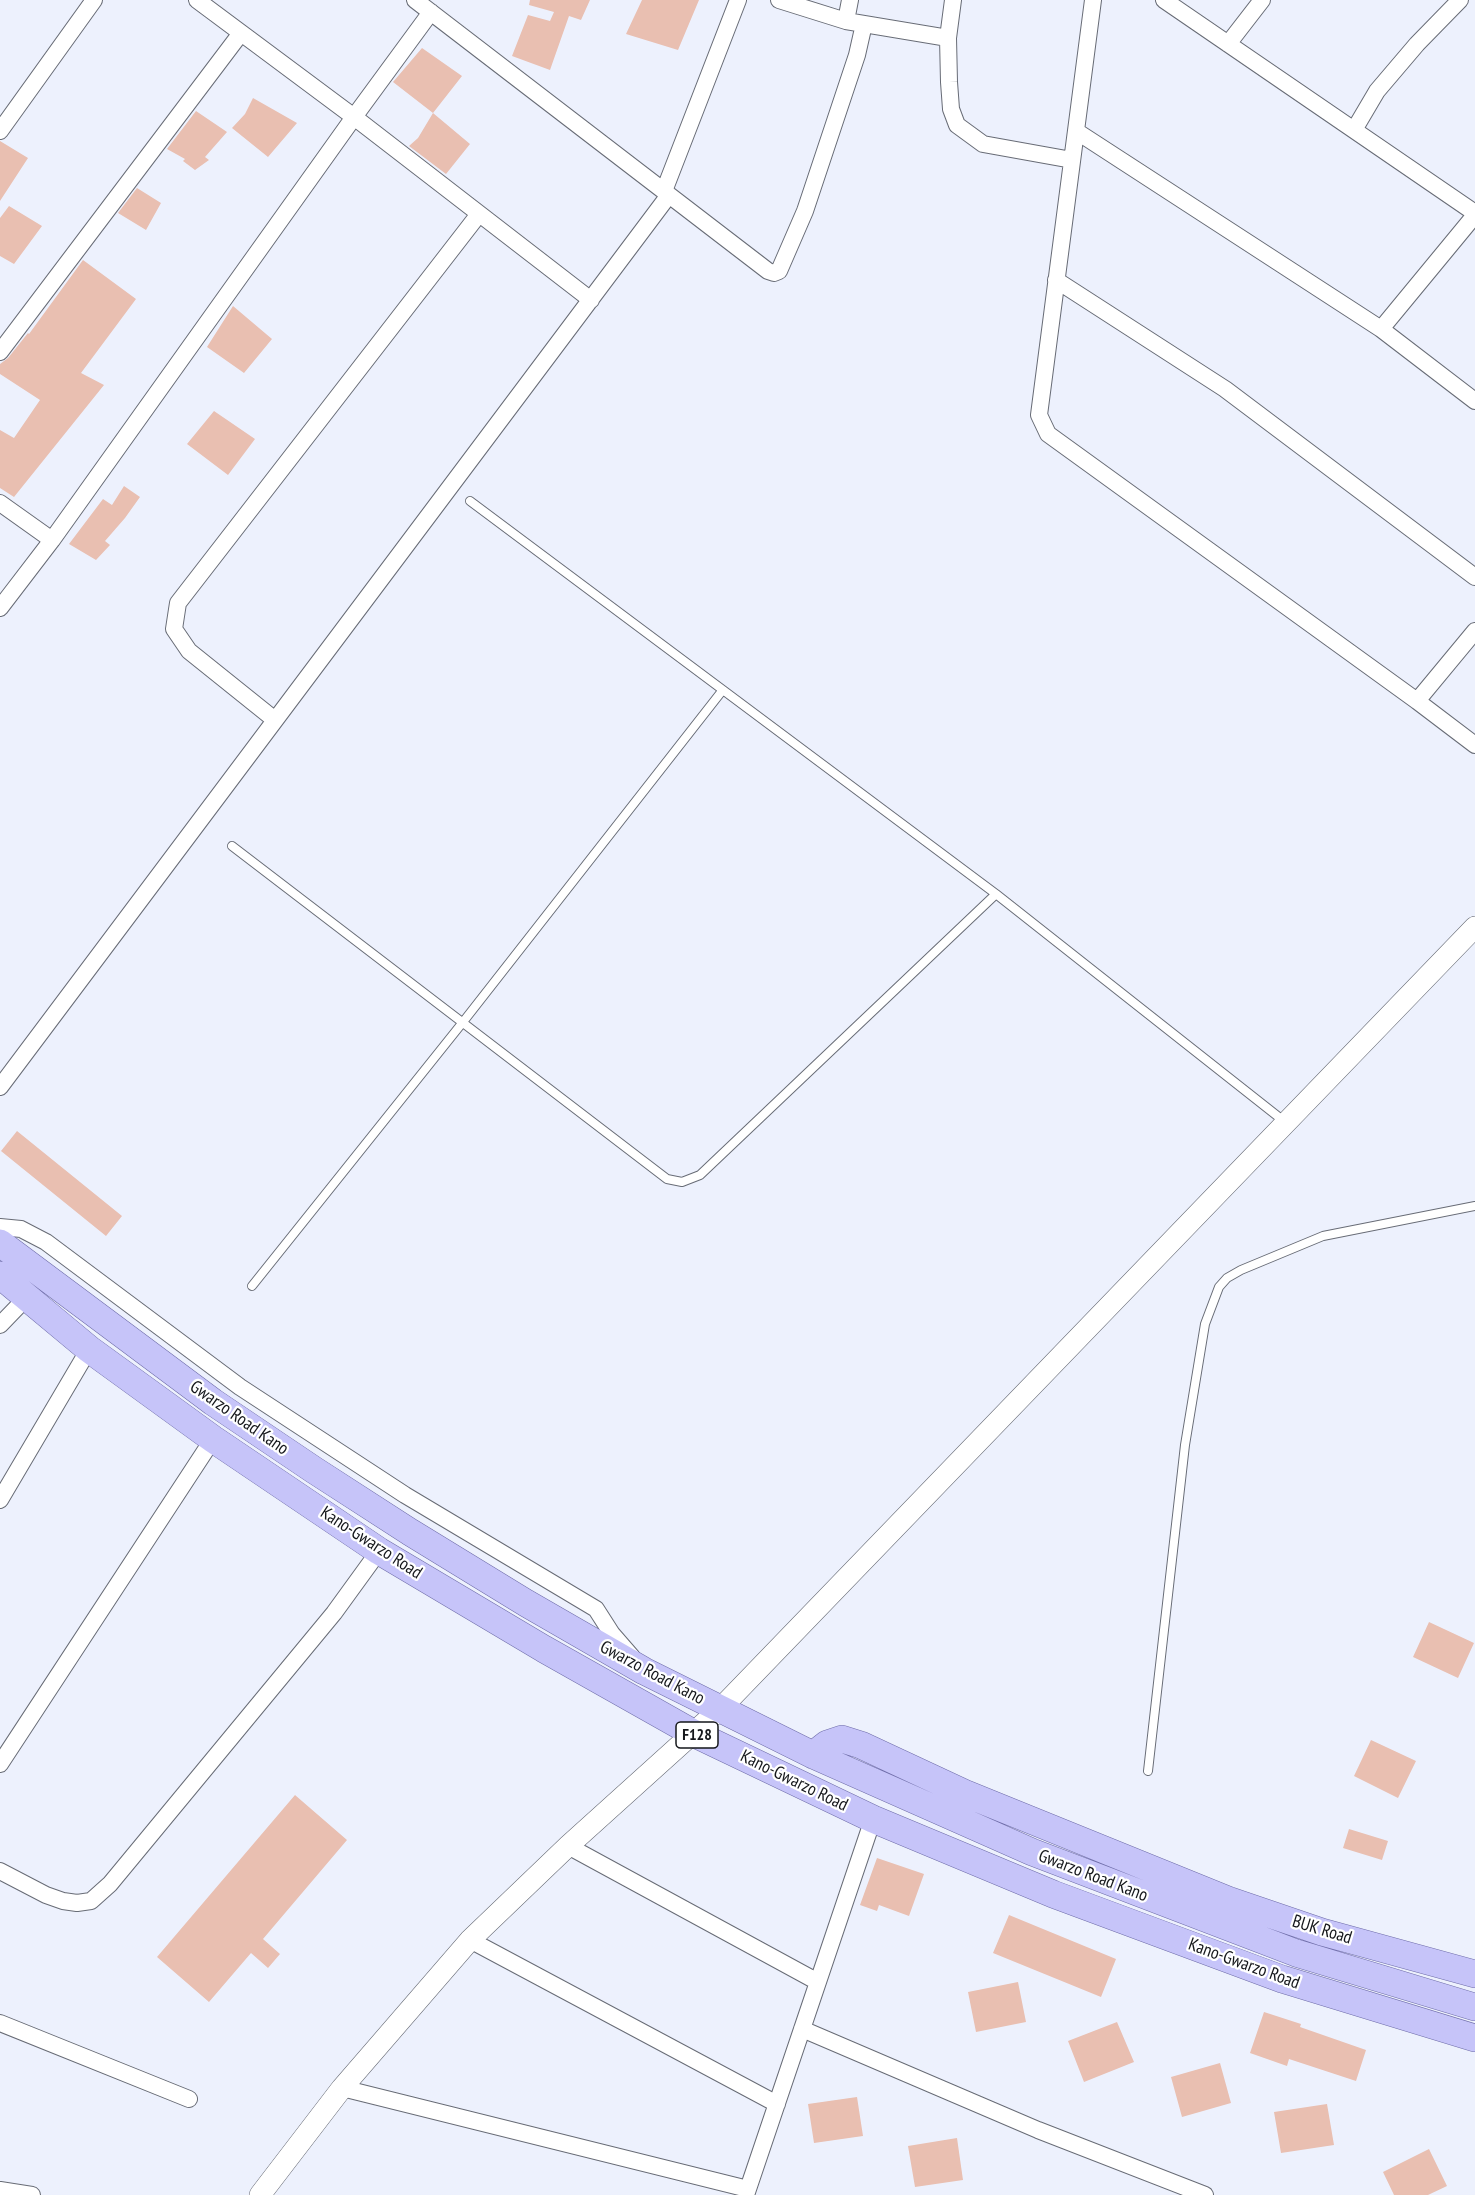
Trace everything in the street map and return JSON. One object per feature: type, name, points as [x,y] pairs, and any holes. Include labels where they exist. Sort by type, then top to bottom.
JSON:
[{"type":"main road","name":"Gwarzo Road Kano","points":[[0,1243],[213,1402],[314,1470],[497,1586],[644,1671],[813,1755],[1032,1852],[1296,1953],[1475,2007]]},
{"type":"main road","name":"Kano-Gwarzo Road","points":[[0,1275],[89,1349],[213,1438],[379,1551],[544,1649],[693,1733],[873,1819],[1053,1894],[1282,1979],[1475,2038]]},
{"type":"main road","name":"BUK Road","points":[[813,1755],[827,1744],[842,1739],[861,1745],[964,1793],[1171,1878],[1322,1932],[1475,1974]]},
{"type":"main road","points":[[1171,1878],[1179,1909]]},
{"type":"street","points":[[0,131],[94,0]]},
{"type":"street","points":[[197,0],[354,117],[591,300]]},
{"type":"street","points":[[415,0],[768,271],[779,271],[805,211],[858,55],[864,24]]},
{"type":"street","points":[[0,1087],[591,300],[667,193],[738,0]]},
{"type":"street","points":[[779,0],[846,21],[948,38]]},
{"type":"street","points":[[846,21],[850,0]]},
{"type":"street","points":[[953,0],[948,38],[951,109],[957,125],[983,144],[1072,160]]},
{"type":"street","points":[[1093,0],[1039,415],[1048,434],[1475,745]]},
{"type":"street","points":[[1164,0],[1475,214],[1381,329]]},
{"type":"street","points":[[1228,44],[1262,0]]},
{"type":"street","points":[[1354,130],[1384,83],[1417,44],[1460,0]]},
{"type":"street","points":[[0,608],[52,540],[431,12]]},
{"type":"street","points":[[0,352],[241,33]]},
{"type":"street","points":[[1076,131],[1381,329],[1475,401]]},
{"type":"street","points":[[275,720],[189,651],[174,629],[178,603],[479,214]]},
{"type":"street","points":[[1056,280],[1225,389],[1475,577]]},
{"type":"street","points":[[0,504],[52,540]]},
{"type":"street","points":[[1417,701],[1475,631]]},
{"type":"street","points":[[260,2195],[342,2088],[470,1940],[568,1846],[721,1708],[1475,927]]},
{"type":"street","points":[[0,1227],[21,1229],[46,1242],[240,1387],[405,1495],[596,1609],[612,1634],[644,1671]]},
{"type":"street","points":[[0,1325],[27,1297]]},
{"type":"street","points":[[0,1500],[89,1349]]},
{"type":"street","points":[[1,1759],[213,1438]]},
{"type":"street","points":[[0,1871],[54,1898],[77,1903],[91,1901],[110,1884],[140,1848],[334,1612],[379,1551]]},
{"type":"street","points":[[342,2088],[747,2192],[873,1819]]},
{"type":"street","points":[[568,1846],[818,1982]]},
{"type":"street","points":[[470,1940],[777,2104]]},
{"type":"street","points":[[0,2023],[189,2099]]},
{"type":"street","points":[[802,2030],[1038,2130],[1205,2195]]},
{"type":"street","points":[[0,2190],[32,2195]]},
{"type":"lane","points":[[470,501],[996,894],[1286,1122]]},
{"type":"lane","points":[[252,1286],[463,1022],[722,691]]},
{"type":"lane","points":[[232,846],[667,1179],[682,1182],[700,1175],[996,894]]},
{"type":"lane","points":[[1148,1771],[1185,1445],[1205,1324],[1219,1287],[1227,1278],[1240,1270],[1323,1236],[1475,1206]]},
{"type":"building","points":[[530,0],[590,0],[581,20],[569,16],[550,70],[512,56],[528,15],[550,21],[554,12],[529,5]]},
{"type":"building","points":[[642,0],[699,0],[678,50],[626,34]]},
{"type":"building","points":[[422,48],[462,76],[433,113],[393,82]]},
{"type":"building","points":[[253,98],[297,123],[268,157],[232,128],[245,114]]},
{"type":"building","points":[[196,111],[227,132],[205,157],[209,160],[195,170],[183,161],[185,159],[167,149]]},
{"type":"building","points":[[433,113],[470,144],[446,174],[409,146],[418,138]]},
{"type":"building","points":[[0,141],[28,158],[0,201]]},
{"type":"building","points":[[137,188],[161,203],[146,230],[118,213]]},
{"type":"building","points":[[9,206],[42,226],[14,264],[0,256],[0,218]]},
{"type":"building","points":[[83,260],[136,299],[81,373],[104,385],[14,497],[0,488],[0,430],[14,438],[40,400],[0,374],[0,364],[29,334]]},
{"type":"building","points":[[233,306],[272,339],[244,373],[207,347]]},
{"type":"building","points":[[214,411],[255,439],[228,475],[187,444]]},
{"type":"building","points":[[124,486],[140,497],[105,541],[110,545],[96,560],[69,544],[103,499],[112,505]]},
{"type":"building","points":[[17,1131],[122,1216],[106,1236],[1,1151]]},
{"type":"building","points":[[1429,1622],[1474,1643],[1458,1678],[1413,1657]]},
{"type":"building","points":[[1371,1740],[1416,1761],[1398,1798],[1354,1776]]},
{"type":"building","points":[[295,1795],[347,1840],[263,1939],[280,1954],[268,1968],[251,1953],[209,2002],[157,1957]]},
{"type":"building","points":[[1349,1829],[1388,1841],[1382,1860],[1343,1848]]},
{"type":"building","points":[[877,1858],[924,1874],[909,1916],[879,1905],[877,1911],[860,1905]]},
{"type":"building","points":[[1009,1915],[1116,1959],[1101,1997],[993,1953]]},
{"type":"building","points":[[1018,1982],[1026,2022],[976,2032],[968,1992]]},
{"type":"building","points":[[1264,2012],[1366,2050],[1356,2081],[1289,2059],[1287,2066],[1250,2053]]},
{"type":"building","points":[[1117,2022],[1134,2062],[1084,2082],[1068,2041]]},
{"type":"building","points":[[1220,2063],[1231,2103],[1182,2117],[1171,2077]]},
{"type":"building","points":[[857,2097],[863,2136],[814,2143],[808,2104]]},
{"type":"building","points":[[1327,2104],[1334,2145],[1281,2153],[1274,2112]]},
{"type":"building","points":[[957,2138],[963,2180],[915,2187],[908,2146]]},
{"type":"building","points":[[1429,2149],[1447,2186],[1428,2195],[1394,2195],[1383,2172]]}]
